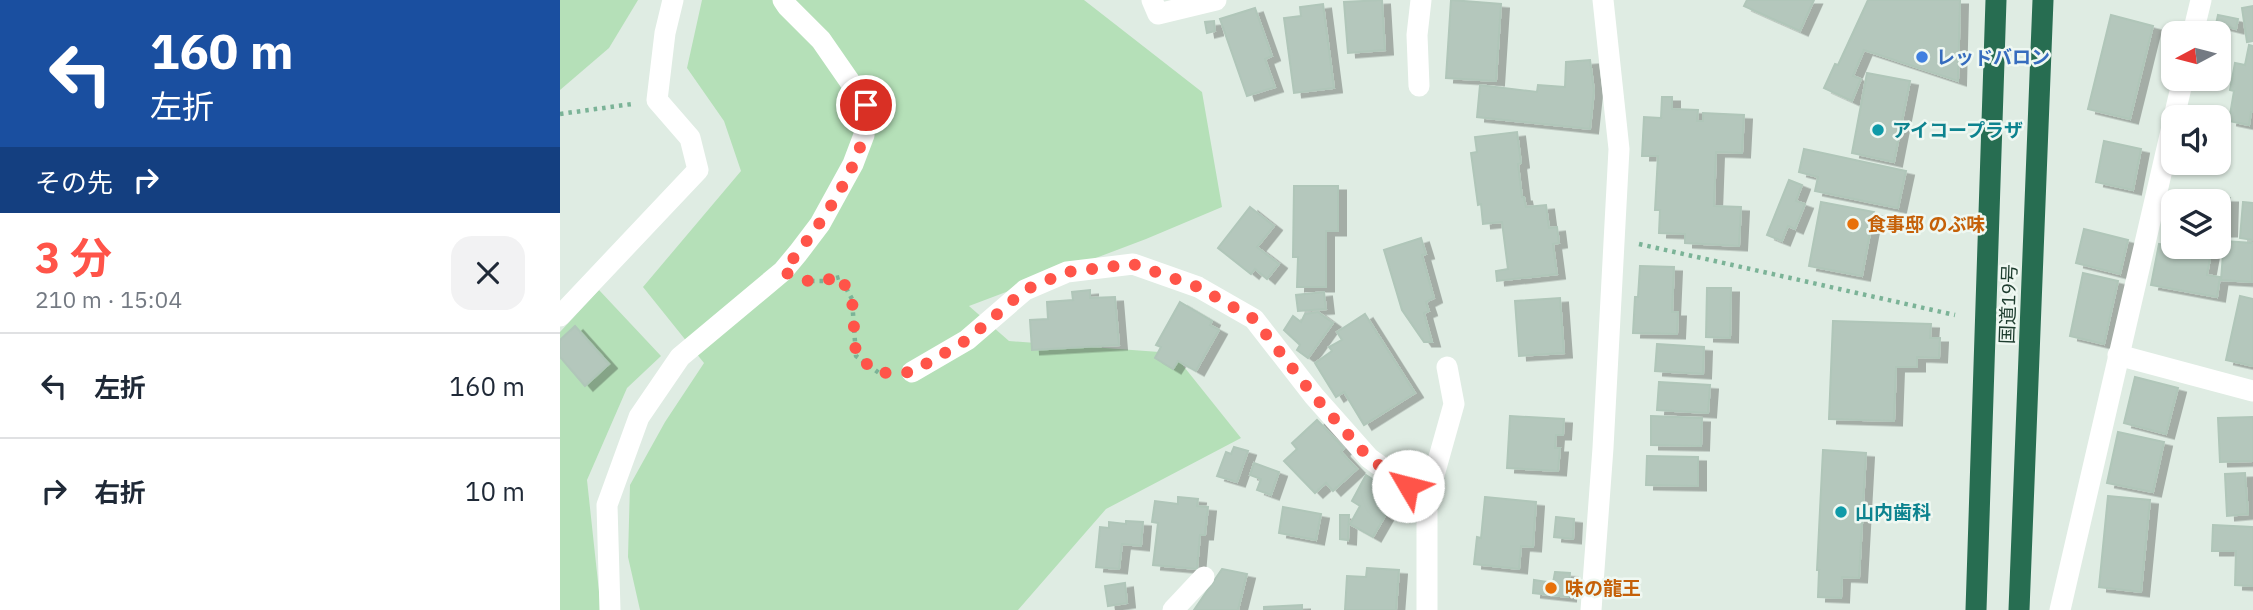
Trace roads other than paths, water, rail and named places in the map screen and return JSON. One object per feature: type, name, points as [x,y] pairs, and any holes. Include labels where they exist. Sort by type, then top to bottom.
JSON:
[{"type":"highway","name":"国道19号","points":[[1976,610],[1996,0]]},
{"type":"highway","name":"国道19号","points":[[2019,610],[2043,0]]},
{"type":"street","points":[[560,316],[698,170],[690,138],[657,100],[665,33],[673,0]]},
{"type":"street","points":[[610,610],[607,506],[639,417],[680,357],[783,271],[820,224],[853,164],[864,135],[866,105],[821,40],[783,0]]},
{"type":"street","points":[[1152,0],[1158,14],[1216,0]]},
{"type":"street","points":[[1419,86],[1417,34],[1421,0]]},
{"type":"street","points":[[1591,610],[1619,149],[1603,0]]},
{"type":"street","points":[[2196,21],[2201,0]]},
{"type":"street","points":[[2060,610],[2161,172]]},
{"type":"street","points":[[912,372],[967,340],[1025,290],[1067,272],[1133,264],[1198,287],[1254,319],[1314,396],[1369,458],[1427,500]]},
{"type":"street","points":[[2118,355],[2253,391]]},
{"type":"street","points":[[1427,610],[1427,500],[1454,404],[1447,367]]},
{"type":"street","points":[[1173,610],[1204,577]]},
{"type":"place","name":"レッドバロン","points":[[1922,57]]},
{"type":"place","name":"アイコープラザ","points":[[1878,130]]},
{"type":"place","name":"食事邸 のぶ味","points":[[1853,224]]},
{"type":"place","name":"山内歯科","points":[[1841,512]]},
{"type":"place","name":"味の龍王","points":[[1551,588]]}]
